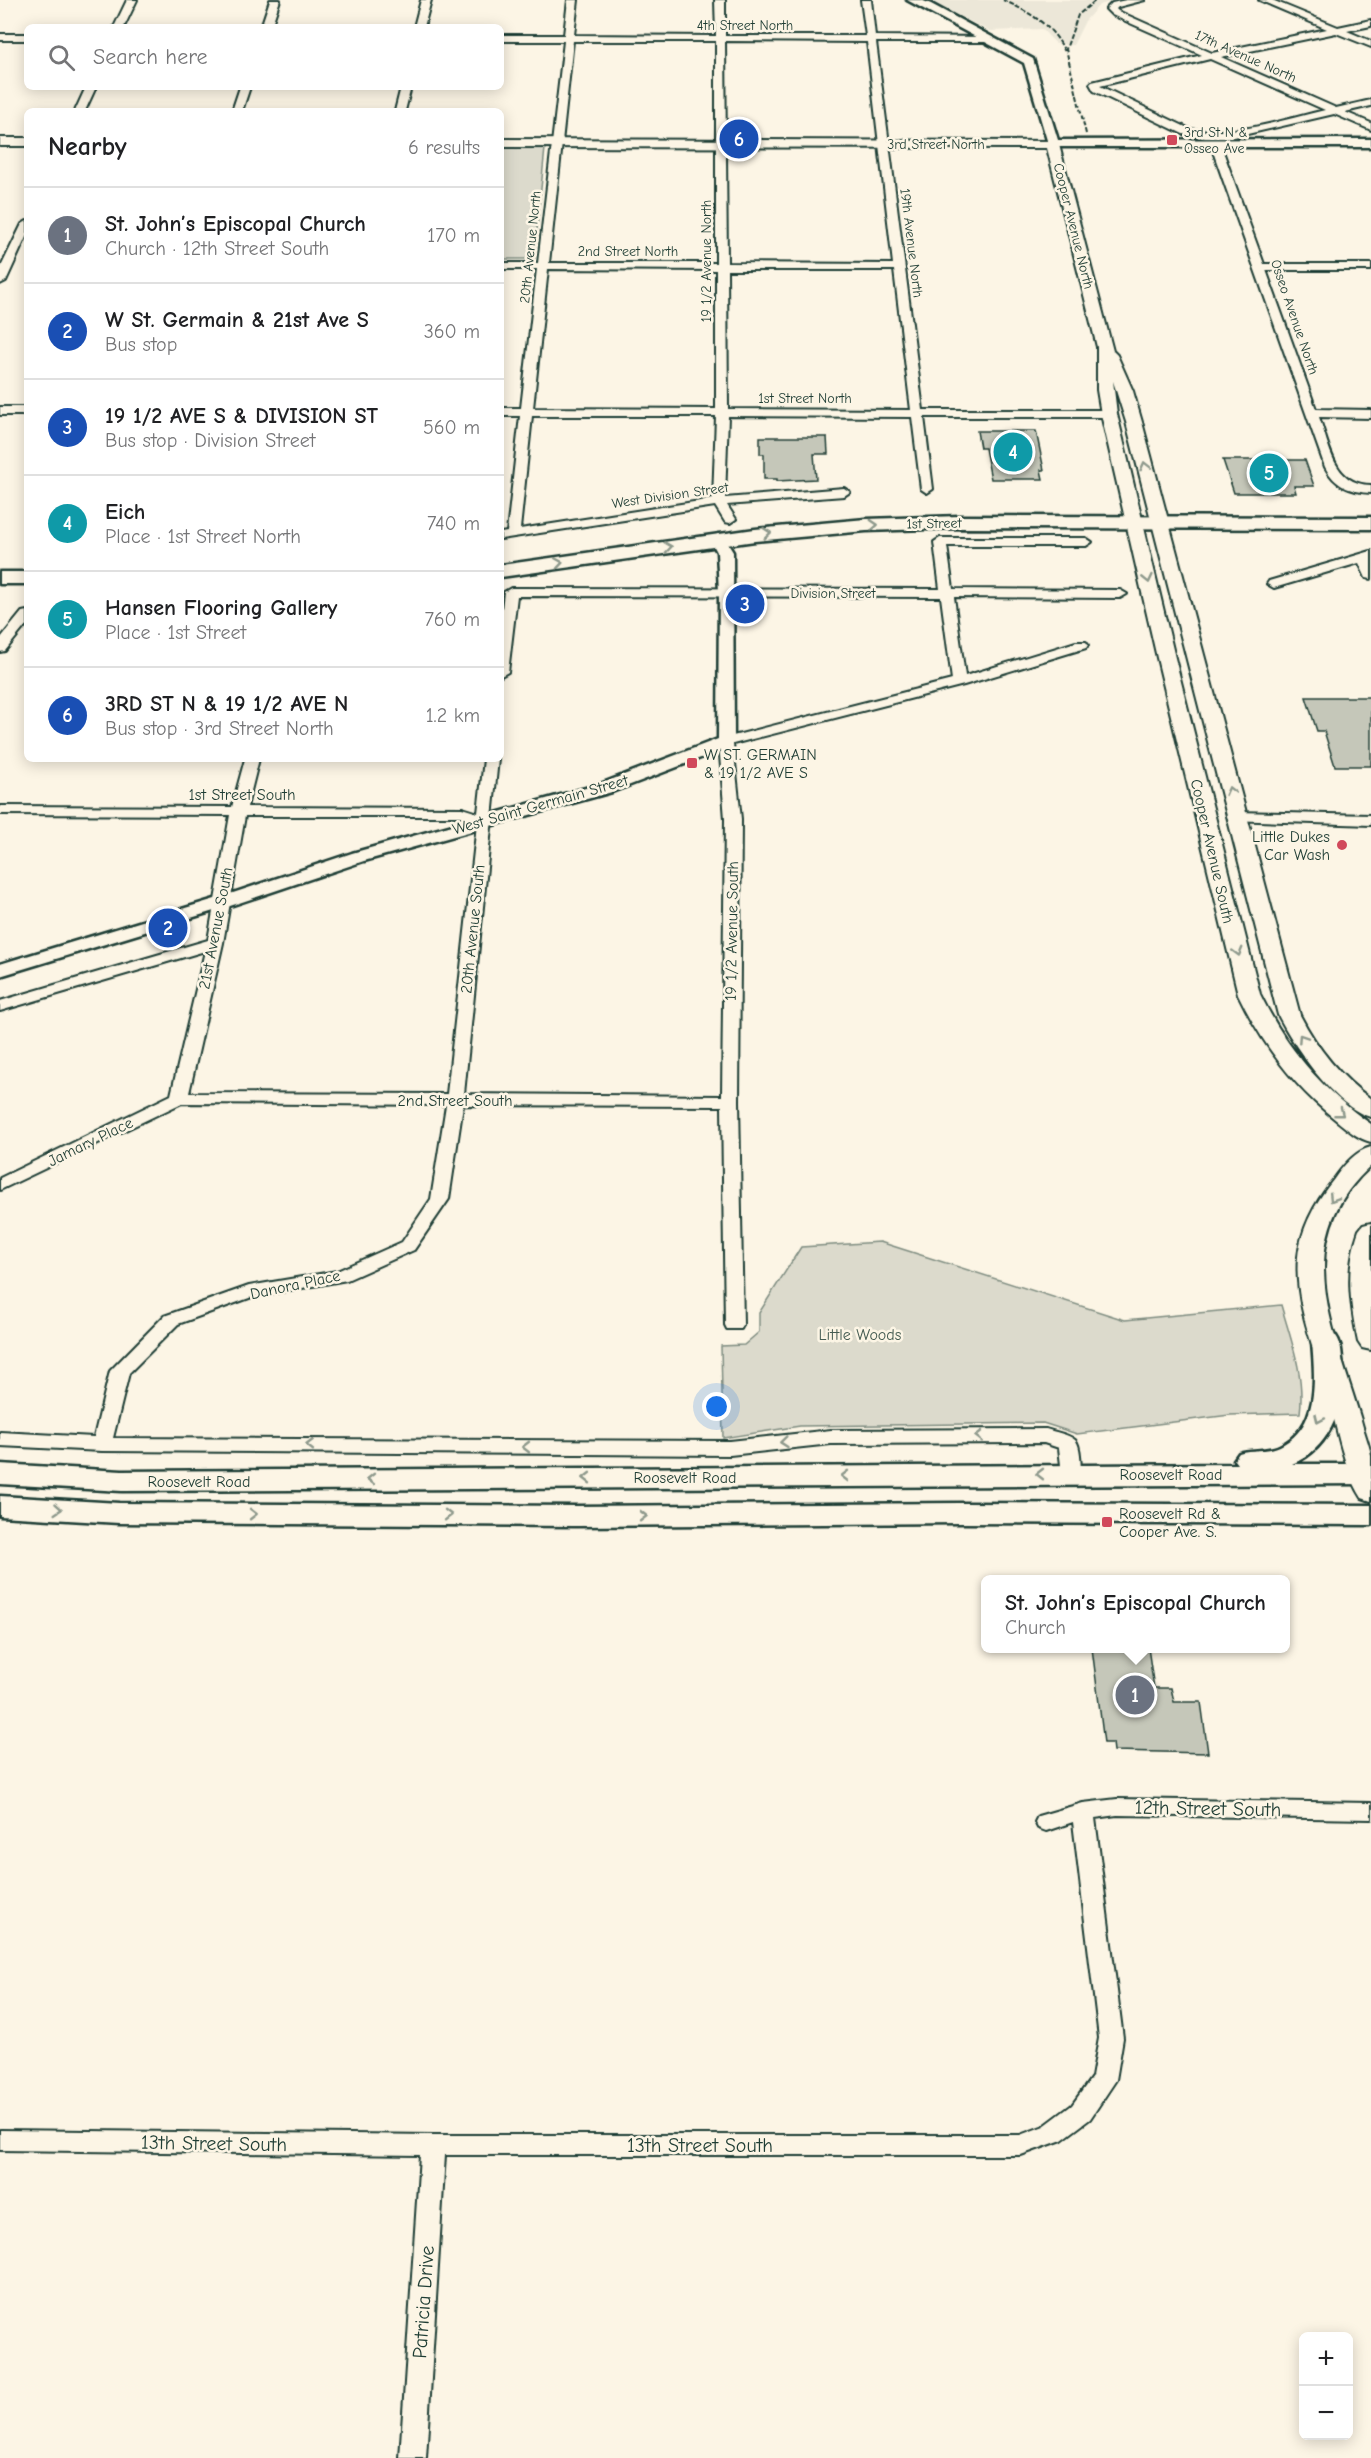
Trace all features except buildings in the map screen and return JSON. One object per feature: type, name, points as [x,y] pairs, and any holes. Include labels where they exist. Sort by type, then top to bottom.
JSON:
[{"type":"highway","name":"1st Street","points":[[504,555],[730,519],[879,509],[1133,516],[1371,510]]},
{"type":"highway","name":"1st Street","points":[[504,572],[718,539],[816,528],[1133,516]]},
{"type":"highway","name":"1st Street","points":[[1159,516],[1371,523]]},
{"type":"highway","points":[[0,578],[24,578]]},
{"type":"highway","points":[[0,591],[24,591]]},
{"type":"main road","points":[[0,142],[24,142]]},
{"type":"main road","name":"3rd Street North","points":[[504,143],[1053,144]]},
{"type":"main road","name":"Cooper Avenue North","points":[[1053,144],[1105,347],[1105,390],[1133,516]]},
{"type":"main road","points":[[1105,347],[1125,391],[1289,1014],[1320,1063],[1362,1099],[1371,1110]]},
{"type":"main road","name":"Cooper Avenue South","points":[[1133,516],[1249,994],[1264,1027],[1290,1065],[1328,1104],[1371,1135]]},
{"type":"main road","points":[[1369,1480],[1326,1342],[1311,1286],[1310,1271],[1314,1244],[1331,1199],[1349,1175],[1371,1154]]},
{"type":"main road","points":[[1371,1230],[1361,1258],[1360,1273],[1371,1342]]},
{"type":"main road","points":[[1119,1474],[1282,1457],[1298,1449],[1316,1428],[1326,1403],[1330,1379],[1326,1342]]},
{"type":"main road","name":"Roosevelt Road","points":[[0,1474],[122,1481],[1072,1474],[1369,1480]]},
{"type":"main road","name":"Roosevelt Road","points":[[0,1506],[119,1513],[1371,1515]]},
{"type":"street","points":[[120,24],[132,0]]},
{"type":"street","points":[[267,24],[275,0]]},
{"type":"street","points":[[420,24],[426,0]]},
{"type":"street","name":"20th Avenue North","points":[[507,535],[526,412],[573,0]]},
{"type":"street","name":"19 1/2 Avenue North","points":[[719,502],[722,413],[720,0]]},
{"type":"street","name":"19th Avenue North","points":[[867,0],[927,489]]},
{"type":"street","name":"Cooper Avenue North","points":[[912,0],[1029,62],[1053,144]]},
{"type":"street","name":"17th Avenue North","points":[[1140,0],[1115,5],[1111,9],[1115,13],[1371,127]]},
{"type":"street","points":[[1264,0],[1371,44]]},
{"type":"street","points":[[1371,23],[1210,56],[1095,84],[1097,89],[1177,127],[1210,139],[1371,103]]},
{"type":"street","points":[[0,37],[24,37]]},
{"type":"street","name":"4th Street North","points":[[504,38],[988,39]]},
{"type":"street","points":[[81,108],[90,90]]},
{"type":"street","points":[[238,108],[244,90]]},
{"type":"street","points":[[401,108],[405,90]]},
{"type":"street","name":"3rd Street North","points":[[1053,144],[1210,139],[1371,143]]},
{"type":"street","name":"Osseo Avenue North","points":[[1210,139],[1262,267],[1336,477],[1344,484],[1365,489]]},
{"type":"street","points":[[0,281],[4,264],[24,229]]},
{"type":"street","points":[[4,264],[20,264]]},
{"type":"street","name":"2nd Street North","points":[[504,266],[900,267]]},
{"type":"street","points":[[1262,267],[1371,267]]},
{"type":"street","points":[[0,411],[24,411]]},
{"type":"street","name":"1st Street North","points":[[504,412],[1109,414]]},
{"type":"street","points":[[1313,413],[1371,414]]},
{"type":"street","name":"West Division Street","points":[[507,535],[719,502],[844,492]]},
{"type":"street","points":[[719,502],[730,519]]},
{"type":"street","name":"19 1/2 Avenue South","points":[[718,539],[725,552],[726,742],[732,819],[730,1101],[734,1325]]},
{"type":"street","points":[[960,682],[940,542],[1086,542]]},
{"type":"street","points":[[1274,584],[1367,557],[1371,575]]},
{"type":"street","name":"Division Street","points":[[504,648],[511,592],[1120,594]]},
{"type":"street","points":[[0,648],[24,619]]},
{"type":"street","name":"West Saint Germain Street","points":[[0,970],[221,903],[358,857],[606,788],[726,742],[960,682],[1082,645]]},
{"type":"street","name":"21st Avenue South","points":[[179,1098],[215,943],[239,812],[251,762]]},
{"type":"street","name":"20th Avenue South","points":[[455,1100],[491,762]]},
{"type":"street","name":"1st Street South","points":[[0,810],[462,812],[483,821]]},
{"type":"street","points":[[1236,817],[1371,820]]},
{"type":"street","points":[[0,1006],[215,943]]},
{"type":"street","name":"2nd Street South","points":[[179,1098],[730,1101]]},
{"type":"street","name":"Jamary Place","points":[[0,1185],[179,1098]]},
{"type":"street","name":"Danora Place","points":[[102,1444],[120,1371],[171,1320],[249,1292],[341,1276],[408,1246],[440,1199],[455,1100]]},
{"type":"street","points":[[0,1439],[102,1444],[730,1448],[831,1437],[1046,1436],[1068,1444],[1072,1474]]},
{"type":"street","name":"12th Street South","points":[[1046,1822],[1083,1811],[1117,1808],[1371,1811]]},
{"type":"street","name":"13th Street South","points":[[0,2140],[433,2145],[1021,2145],[1053,2133],[1081,2112],[1104,2080],[1111,2038],[1083,1811]]},
{"type":"street","name":"Patricia Drive","points":[[413,2458],[433,2145]]},
{"type":"shaded area","points":[[926,0],[1118,0],[1099,5],[1085,21],[1073,45],[1056,44],[1042,29],[990,31]]},
{"type":"green space","points":[[504,148],[545,148],[534,259],[504,259]]},
{"type":"green space","name":"Little Woods","points":[[880,1242],[1125,1320],[1281,1305],[1299,1372],[1300,1413],[1230,1415],[1077,1434],[1043,1423],[800,1426],[723,1438],[721,1346],[744,1345],[759,1332],[759,1313],[801,1247]]},
{"type":"railway","points":[[1003,0],[1039,20],[1054,34],[1065,52]]},
{"type":"railway","points":[[1086,134],[1066,49],[1078,15],[1096,0]]},
{"type":"place","name":"3RD ST N & 19 1/2 AVE N","points":[[739,139]]},
{"type":"place","name":"3rd St N & Osseo Ave","points":[[1172,140]]},
{"type":"place","name":"Eich","points":[[1013,452]]},
{"type":"place","name":"Hansen Flooring Gallery","points":[[1269,473]]},
{"type":"place","name":"19 1/2 AVE S & DIVISION ST","points":[[745,604]]},
{"type":"place","name":"W ST. GERMAIN & 19 1/2 AVE S","points":[[692,763]]},
{"type":"place","name":"Little Dukes Car Wash","points":[[1342,845]]},
{"type":"place","name":"W St. Germain & 21st Ave S","points":[[168,928]]},
{"type":"place","name":"Roosevelt Rd & Cooper Ave. S.","points":[[1107,1522]]},
{"type":"place","name":"St. John’s Episcopal Church","points":[[1135,1695]]}]
